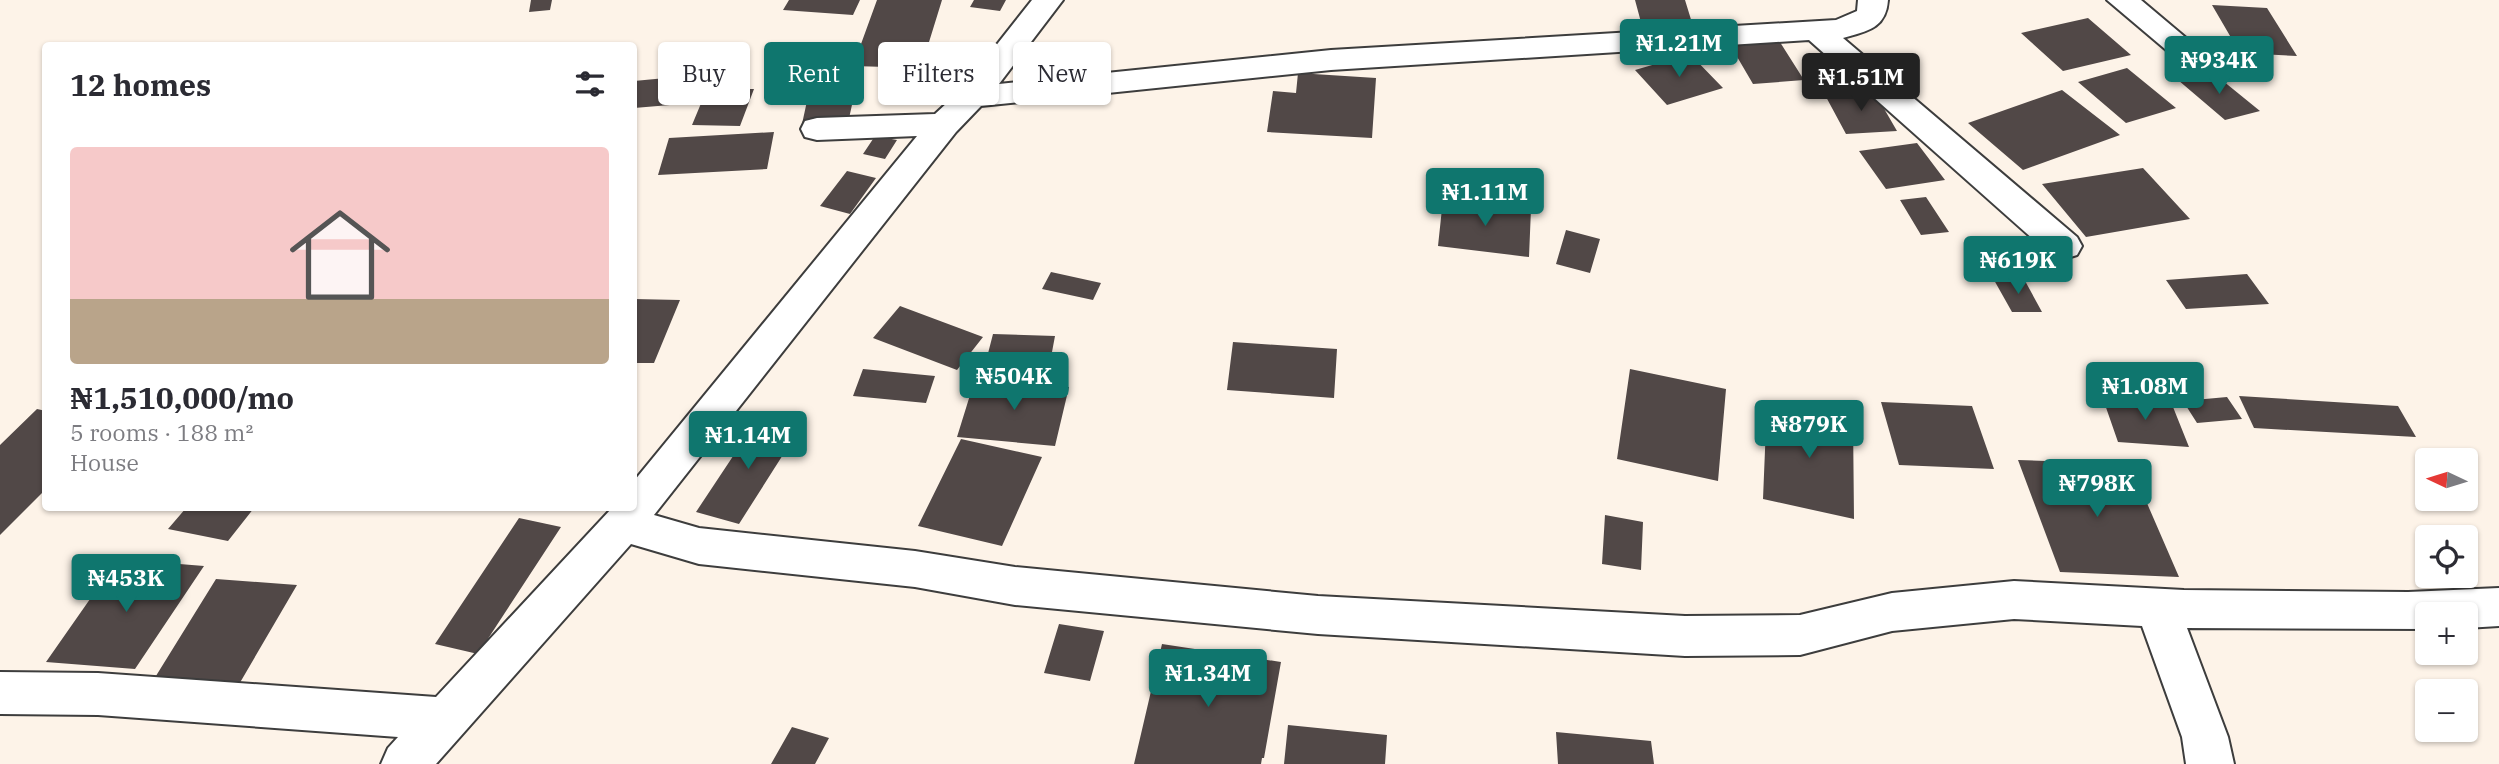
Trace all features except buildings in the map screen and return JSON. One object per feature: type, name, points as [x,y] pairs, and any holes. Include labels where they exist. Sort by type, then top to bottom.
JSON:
[{"type":"street","points":[[999,63],[1048,0]]},
{"type":"street","points":[[999,94],[1331,60],[1840,29],[1872,16],[1873,0]]},
{"type":"street","points":[[2122,0],[2189,53]]},
{"type":"street","points":[[1816,30],[2064,246]]},
{"type":"street","points":[[637,507],[944,124],[964,105]]},
{"type":"street","points":[[817,129],[944,124]]},
{"type":"street","points":[[405,764],[633,511]]},
{"type":"street","points":[[623,524],[699,546],[915,569],[1016,586],[1318,615],[1685,636],[1800,635],[1892,612],[2014,600],[2157,608],[2408,611],[2499,607]]},
{"type":"street","points":[[2157,608],[2205,737],[2210,764]]},
{"type":"street","points":[[0,693],[98,694],[444,719]]}]
